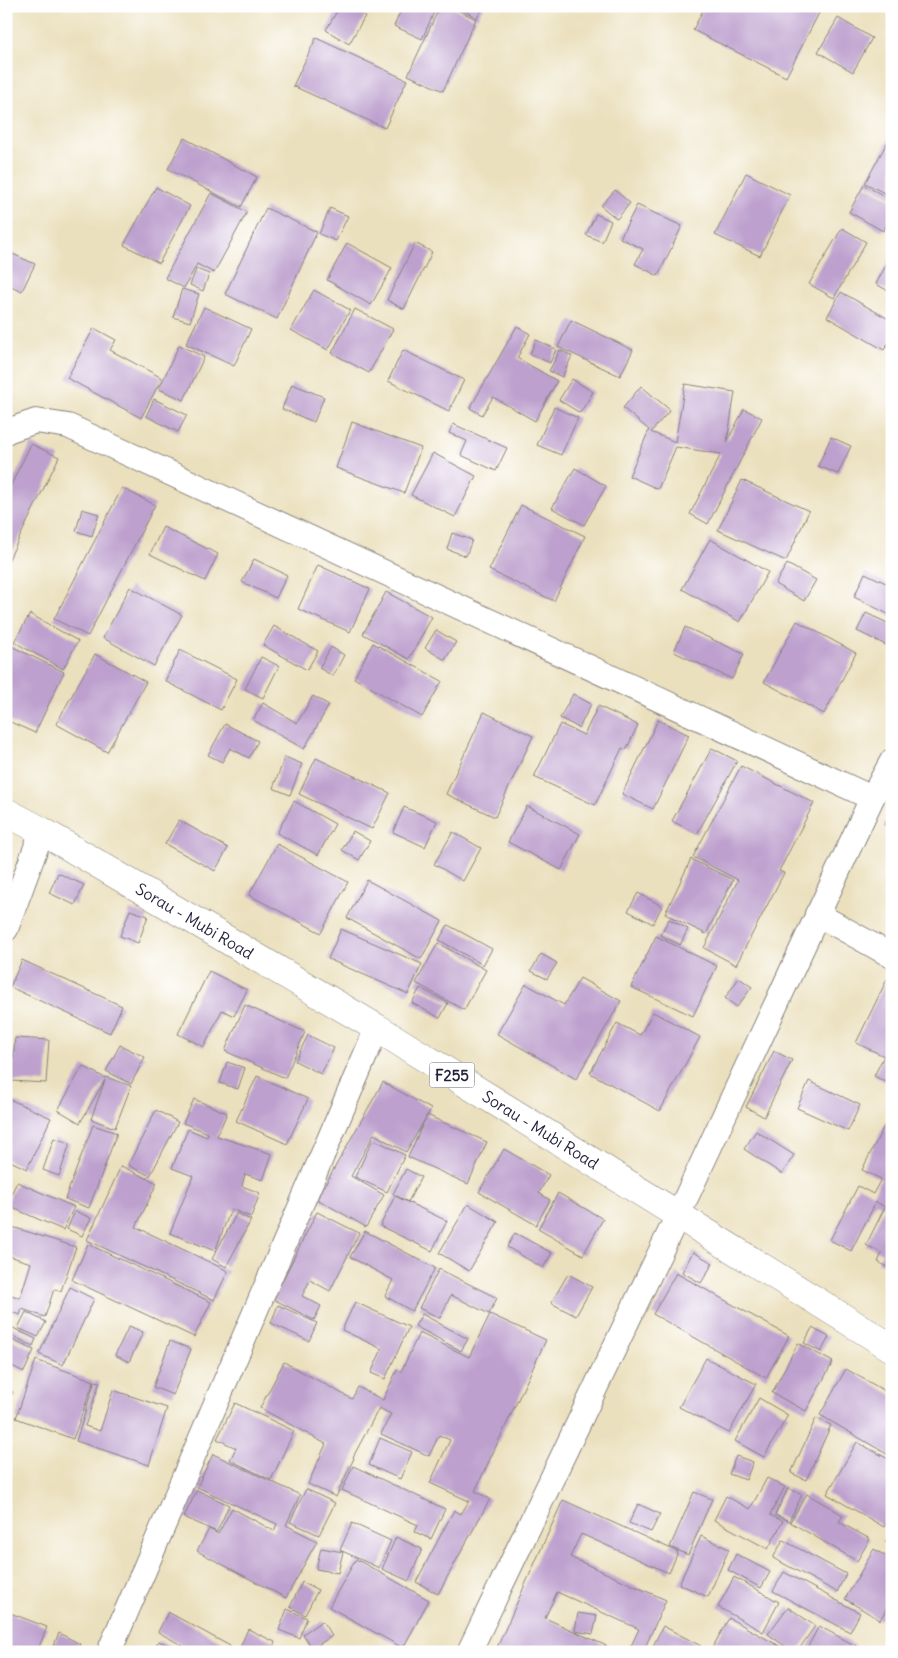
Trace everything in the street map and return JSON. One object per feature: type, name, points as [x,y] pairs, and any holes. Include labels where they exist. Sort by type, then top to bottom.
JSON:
[{"type":"main road","name":"Sorau - Mubi Road","points":[[6,812],[42,831],[377,1028],[892,1348]]},
{"type":"street","points":[[6,432],[7,430],[36,421],[68,426],[872,798]]},
{"type":"street","points":[[469,1652],[678,1215],[872,798],[892,761]]},
{"type":"street","points":[[6,929],[42,831]]},
{"type":"street","points":[[817,914],[892,956]]},
{"type":"street","points":[[110,1652],[377,1028]]},
{"type":"building","points":[[340,6],[348,6],[365,16],[349,44],[326,30]]},
{"type":"building","points":[[403,6],[437,6],[422,39],[394,26]]},
{"type":"building","points":[[440,6],[449,6],[476,19],[443,91],[408,75]]},
{"type":"building","points":[[456,6],[484,6],[477,18]]},
{"type":"building","points":[[705,6],[757,6],[772,14],[776,6],[811,6],[820,11],[786,77],[693,30]]},
{"type":"building","points":[[838,18],[872,38],[853,72],[818,52]]},
{"type":"building","points":[[316,38],[407,80],[385,128],[293,86]]},
{"type":"building","points":[[184,138],[257,177],[241,207],[168,169]]},
{"type":"building","points":[[889,139],[892,140],[892,197],[865,183]]},
{"type":"building","points":[[746,173],[790,195],[760,256],[715,235]]},
{"type":"building","points":[[864,185],[892,200],[892,215],[883,231],[849,212]]},
{"type":"building","points":[[156,187],[190,206],[159,263],[124,245]]},
{"type":"building","points":[[615,190],[630,203],[617,219],[601,206]]},
{"type":"building","points":[[211,193],[247,212],[214,273],[197,264],[184,288],[165,278]]},
{"type":"building","points":[[637,205],[682,226],[658,276],[635,264],[643,249],[620,238]]},
{"type":"building","points":[[266,208],[317,232],[277,319],[225,294]]},
{"type":"building","points":[[330,208],[348,216],[336,241],[319,234]]},
{"type":"building","points":[[596,214],[611,221],[602,242],[586,235]]},
{"type":"building","points":[[842,228],[866,242],[834,298],[809,284]]},
{"type":"building","points":[[347,243],[392,268],[371,305],[327,280]]},
{"type":"building","points":[[415,243],[432,252],[404,309],[387,300]]},
{"type":"building","points":[[6,251],[35,264],[22,291],[6,284]]},
{"type":"building","points":[[892,254],[892,293],[876,284]]},
{"type":"building","points":[[196,269],[209,274],[203,291],[190,285]]},
{"type":"building","points":[[182,289],[199,294],[190,322],[173,317]]},
{"type":"building","points":[[314,290],[350,310],[328,350],[291,330]]},
{"type":"building","points":[[841,292],[892,321],[892,336],[884,350],[827,317]]},
{"type":"building","points":[[204,307],[251,329],[234,366],[186,344]]},
{"type":"building","points":[[355,309],[393,329],[369,373],[332,353]]},
{"type":"building","points":[[571,320],[633,350],[620,376],[558,347]]},
{"type":"building","points":[[517,326],[530,334],[517,358],[557,381],[535,421],[493,397],[482,415],[470,408]]},
{"type":"building","points":[[94,328],[116,340],[110,350],[162,378],[141,418],[67,378]]},
{"type":"building","points":[[536,340],[556,349],[550,363],[530,354]]},
{"type":"building","points":[[179,345],[204,357],[184,400],[159,389]]},
{"type":"building","points":[[403,350],[464,380],[449,411],[388,381]]},
{"type":"building","points":[[560,350],[572,356],[562,377],[549,371]]},
{"type":"building","points":[[572,379],[593,392],[580,413],[559,400]]},
{"type":"building","points":[[292,384],[324,397],[314,422],[282,409]]},
{"type":"building","points":[[685,384],[735,392],[727,442],[744,409],[762,418],[708,524],[690,514],[721,454],[676,447],[658,489],[629,476],[649,430],[623,408],[641,386],[670,410],[651,432],[675,442]]},
{"type":"building","points":[[154,399],[187,415],[178,432],[146,416]]},
{"type":"building","points":[[554,407],[578,418],[561,455],[537,445]]},
{"type":"building","points":[[352,422],[421,448],[404,493],[336,468]]},
{"type":"building","points":[[453,424],[507,448],[496,471],[461,455],[467,441],[449,433]]},
{"type":"building","points":[[831,437],[851,446],[838,474],[818,466]]},
{"type":"building","points":[[31,444],[59,457],[6,565],[6,495]]},
{"type":"building","points":[[433,453],[476,476],[455,517],[411,495]]},
{"type":"building","points":[[575,468],[606,486],[584,525],[552,508]]},
{"type":"building","points":[[742,480],[809,511],[786,561],[718,530]]},
{"type":"building","points":[[122,488],[155,505],[88,636],[54,619]]},
{"type":"building","points":[[521,505],[585,536],[554,601],[489,570]]},
{"type":"building","points":[[82,509],[99,514],[92,536],[76,531]]},
{"type":"building","points":[[163,527],[218,554],[205,581],[150,554]]},
{"type":"building","points":[[452,533],[472,540],[466,556],[447,549]]},
{"type":"building","points":[[710,539],[768,572],[740,622],[682,589]]},
{"type":"building","points":[[254,559],[287,575],[276,598],[242,582]]},
{"type":"building","points":[[787,564],[816,580],[804,601],[775,584]]},
{"type":"building","points":[[318,565],[370,589],[350,632],[298,609]]},
{"type":"building","points":[[865,573],[892,586],[892,616],[854,597]]},
{"type":"building","points":[[130,587],[182,615],[154,666],[103,638]]},
{"type":"building","points":[[386,592],[432,617],[409,659],[363,634]]},
{"type":"building","points":[[866,613],[892,625],[892,648],[857,631]]},
{"type":"building","points":[[30,614],[78,641],[63,669],[14,642]]},
{"type":"building","points":[[797,621],[856,653],[824,714],[764,682]]},
{"type":"building","points":[[274,626],[318,651],[307,670],[263,645]]},
{"type":"building","points":[[685,627],[744,654],[732,679],[674,652]]},
{"type":"building","points":[[436,630],[456,642],[445,660],[425,648]]},
{"type":"building","points":[[373,643],[442,681],[422,717],[354,678]]},
{"type":"building","points":[[7,644],[64,672],[35,733],[6,720]]},
{"type":"building","points":[[331,647],[344,655],[333,676],[319,668]]},
{"type":"building","points":[[180,650],[237,679],[221,710],[165,681]]},
{"type":"building","points":[[95,654],[146,682],[107,752],[56,724]]},
{"type":"building","points":[[261,657],[279,666],[263,698],[245,689]]},
{"type":"building","points":[[573,694],[591,704],[579,728],[560,718]]},
{"type":"building","points":[[313,696],[329,705],[304,749],[253,720],[263,703],[297,723]]},
{"type":"building","points":[[598,706],[638,725],[626,750],[622,748],[595,805],[534,777],[560,724],[584,735]]},
{"type":"building","points":[[484,712],[533,736],[495,817],[446,794]]},
{"type":"building","points":[[658,720],[689,735],[653,809],[622,794]]},
{"type":"building","points":[[225,724],[258,741],[249,758],[230,748],[222,762],[208,755]]},
{"type":"building","points":[[712,748],[737,761],[697,834],[672,821]]},
{"type":"building","points":[[285,757],[302,764],[290,795],[273,788]]},
{"type":"building","points":[[316,758],[390,793],[372,829],[299,794]]},
{"type":"building","points":[[741,766],[814,803],[779,871],[784,873],[736,965],[704,948],[738,880],[693,857]]},
{"type":"building","points":[[294,801],[335,824],[318,855],[277,833]]},
{"type":"building","points":[[527,806],[580,834],[561,870],[508,842]]},
{"type":"building","points":[[404,807],[437,821],[425,847],[393,832]]},
{"type":"building","points":[[892,812],[892,829],[884,825]]},
{"type":"building","points":[[179,820],[228,848],[215,871],[165,844]]},
{"type":"building","points":[[353,831],[370,841],[359,860],[342,850]]},
{"type":"building","points":[[453,832],[481,848],[463,881],[434,864]]},
{"type":"building","points":[[277,844],[348,882],[321,933],[249,895]]},
{"type":"building","points":[[691,859],[733,880],[706,934],[665,914]]},
{"type":"building","points":[[58,873],[84,885],[75,905],[49,893]]},
{"type":"building","points":[[367,880],[442,921],[421,959],[347,918]]},
{"type":"building","points":[[638,893],[662,906],[653,924],[628,911]]},
{"type":"building","points":[[130,910],[148,916],[138,943],[120,936]]},
{"type":"building","points":[[669,919],[688,929],[680,945],[660,935]]},
{"type":"building","points":[[448,925],[492,949],[483,965],[439,940]]},
{"type":"building","points":[[341,929],[422,964],[408,994],[328,959]]},
{"type":"building","points":[[656,936],[717,966],[693,1016],[631,987]]},
{"type":"building","points":[[438,943],[486,970],[464,1010],[416,983]]},
{"type":"building","points":[[541,954],[557,963],[547,979],[531,971]]},
{"type":"building","points":[[22,960],[122,1006],[110,1033],[10,987]]},
{"type":"building","points":[[209,971],[247,990],[234,1016],[222,1010],[204,1047],[178,1034]]},
{"type":"building","points":[[580,978],[621,1001],[576,1079],[497,1034],[526,984],[564,1005]]},
{"type":"building","points":[[739,978],[752,987],[737,1007],[725,998]]},
{"type":"building","points":[[887,979],[892,982],[892,1085],[874,1076],[884,1056],[856,1043]]},
{"type":"building","points":[[420,988],[448,1003],[440,1018],[412,1003]]},
{"type":"building","points":[[245,1005],[305,1032],[285,1078],[225,1051]]},
{"type":"building","points":[[653,1012],[700,1037],[660,1111],[590,1073],[617,1023],[640,1035]]},
{"type":"building","points":[[308,1035],[334,1048],[321,1074],[295,1061]]},
{"type":"building","points":[[15,1038],[49,1040],[46,1083],[11,1081]]},
{"type":"building","points":[[120,1045],[145,1057],[131,1084],[106,1071]]},
{"type":"building","points":[[774,1051],[792,1060],[764,1117],[746,1107]]},
{"type":"building","points":[[227,1062],[245,1068],[238,1089],[220,1083]]},
{"type":"building","points":[[83,1066],[105,1078],[131,1086],[115,1128],[91,1119],[105,1080],[80,1123],[58,1110]]},
{"type":"building","points":[[257,1076],[308,1099],[287,1144],[236,1121]]},
{"type":"building","points":[[809,1081],[860,1105],[848,1131],[797,1108]]},
{"type":"building","points":[[383,1082],[431,1109],[406,1152],[374,1134],[351,1176],[384,1195],[366,1227],[317,1199]]},
{"type":"building","points":[[9,1099],[51,1118],[27,1169],[6,1159],[6,1105]]},
{"type":"building","points":[[194,1099],[227,1113],[217,1136],[272,1154],[263,1180],[245,1174],[242,1186],[260,1193],[251,1217],[231,1209],[215,1251],[170,1233],[193,1176],[172,1168],[188,1129],[207,1137],[208,1133],[183,1123]]},
{"type":"building","points":[[156,1110],[178,1122],[150,1176],[128,1165]]},
{"type":"building","points":[[427,1115],[487,1142],[468,1184],[408,1157]]},
{"type":"building","points":[[885,1124],[892,1128],[892,1269],[878,1262],[882,1253],[866,1245],[885,1207],[876,1202],[851,1251],[830,1240],[858,1186],[873,1194],[881,1179],[862,1170]]},
{"type":"building","points":[[93,1125],[117,1133],[89,1208],[65,1199]]},
{"type":"building","points":[[756,1131],[794,1155],[782,1174],[744,1149]]},
{"type":"building","points":[[54,1138],[70,1143],[59,1176],[43,1170]]},
{"type":"building","points":[[373,1139],[405,1155],[387,1192],[355,1177]]},
{"type":"building","points":[[504,1149],[549,1175],[539,1193],[550,1200],[536,1225],[479,1192]]},
{"type":"building","points":[[121,1166],[157,1183],[136,1227],[228,1271],[214,1300],[87,1240]]},
{"type":"building","points":[[406,1169],[421,1177],[408,1202],[393,1194]]},
{"type":"building","points":[[17,1182],[74,1207],[63,1230],[6,1205]]},
{"type":"building","points":[[558,1193],[603,1219],[583,1255],[538,1229]]},
{"type":"building","points":[[395,1196],[447,1221],[432,1251],[380,1226]]},
{"type":"building","points":[[468,1204],[498,1222],[469,1271],[439,1253]]},
{"type":"building","points":[[75,1211],[91,1218],[82,1236],[67,1229]]},
{"type":"building","points":[[317,1212],[359,1233],[330,1291],[310,1280],[302,1296],[321,1306],[314,1320],[273,1299]]},
{"type":"building","points":[[237,1213],[251,1220],[226,1267],[212,1259]]},
{"type":"building","points":[[6,1225],[76,1247],[61,1291],[54,1289],[45,1317],[22,1309],[20,1315],[6,1310],[6,1293],[20,1298],[31,1263],[6,1255]]},
{"type":"building","points":[[365,1231],[435,1268],[412,1311],[385,1296],[393,1280],[350,1257]]},
{"type":"building","points":[[515,1233],[552,1253],[543,1268],[507,1247]]},
{"type":"building","points":[[88,1244],[211,1302],[194,1337],[72,1280]]},
{"type":"building","points":[[693,1252],[713,1263],[701,1283],[682,1272]]},
{"type":"building","points":[[439,1269],[497,1298],[489,1314],[451,1295],[440,1318],[419,1308]]},
{"type":"building","points":[[676,1273],[789,1336],[766,1378],[653,1314]]},
{"type":"building","points":[[568,1274],[592,1287],[576,1316],[551,1303]]},
{"type":"building","points":[[70,1287],[94,1299],[63,1365],[39,1354]]},
{"type":"building","points":[[355,1302],[409,1327],[385,1379],[371,1373],[382,1349],[342,1330]]},
{"type":"building","points":[[278,1305],[317,1323],[309,1341],[271,1323]]},
{"type":"building","points":[[26,1312],[46,1322],[38,1337],[18,1328]]},
{"type":"building","points":[[422,1314],[468,1339],[461,1351],[415,1326]]},
{"type":"building","points":[[490,1314],[546,1340],[475,1491],[490,1499],[438,1594],[416,1582],[454,1510],[461,1514],[469,1501],[430,1483],[450,1440],[439,1435],[429,1456],[381,1434],[391,1414],[379,1408],[353,1457],[336,1497],[308,1484],[326,1444],[260,1408],[284,1362],[352,1399],[358,1387],[383,1400],[397,1370],[401,1372],[419,1333],[469,1357]]},
{"type":"building","points":[[129,1326],[143,1332],[129,1362],[115,1355]]},
{"type":"building","points":[[11,1327],[36,1339],[33,1346],[8,1334]]},
{"type":"building","points":[[812,1328],[829,1337],[821,1352],[804,1343]]},
{"type":"building","points":[[6,1337],[34,1350],[24,1372],[6,1363]]},
{"type":"building","points":[[170,1341],[191,1349],[173,1395],[153,1387]]},
{"type":"building","points":[[798,1343],[833,1362],[806,1411],[772,1393]]},
{"type":"building","points":[[706,1358],[756,1384],[729,1433],[679,1407]]},
{"type":"building","points":[[36,1360],[94,1381],[73,1439],[16,1418]]},
{"type":"building","points":[[846,1369],[892,1395],[892,1457],[820,1415]]},
{"type":"building","points":[[95,1381],[100,1382],[85,1426],[100,1431],[113,1390],[167,1408],[149,1465],[76,1441]]},
{"type":"building","points":[[6,1388],[13,1392],[6,1405]]},
{"type":"building","points":[[759,1398],[788,1415],[764,1457],[735,1441]]},
{"type":"building","points":[[235,1403],[294,1431],[271,1480],[230,1460],[236,1448],[217,1439]]},
{"type":"building","points":[[816,1418],[831,1425],[806,1480],[791,1473]]},
{"type":"building","points":[[380,1438],[412,1452],[400,1479],[369,1465]]},
{"type":"building","points":[[857,1442],[892,1461],[892,1513],[884,1527],[827,1494]]},
{"type":"building","points":[[213,1454],[300,1495],[286,1525],[317,1541],[286,1598],[197,1551],[209,1529],[218,1534],[232,1508],[274,1531],[277,1524],[197,1487]]},
{"type":"building","points":[[736,1456],[753,1462],[746,1480],[729,1474]]},
{"type":"building","points":[[353,1466],[445,1509],[431,1539],[415,1532],[418,1525],[342,1490]]},
{"type":"building","points":[[767,1478],[785,1487],[770,1515],[783,1521],[768,1549],[714,1520],[726,1496],[750,1509]]},
{"type":"building","points":[[788,1488],[802,1495],[789,1521],[775,1515]]},
{"type":"building","points":[[306,1489],[335,1503],[319,1535],[290,1522]]},
{"type":"building","points":[[197,1490],[229,1505],[217,1532],[184,1517]]},
{"type":"building","points":[[694,1492],[712,1499],[688,1555],[670,1547]]},
{"type":"building","points":[[807,1494],[843,1515],[839,1522],[870,1539],[857,1561],[790,1522]]},
{"type":"building","points":[[563,1500],[678,1552],[669,1573],[581,1534],[570,1557],[666,1600],[643,1652],[629,1650],[639,1629],[557,1592],[545,1618],[611,1648],[609,1652],[530,1652],[523,1649],[522,1652],[495,1652]]},
{"type":"building","points":[[638,1504],[660,1514],[651,1532],[629,1523]]},
{"type":"building","points":[[352,1523],[391,1541],[379,1568],[340,1550]]},
{"type":"building","points":[[892,1531],[892,1546],[885,1542]]},
{"type":"building","points":[[701,1536],[729,1549],[708,1597],[679,1584]]},
{"type":"building","points":[[396,1537],[422,1549],[409,1581],[382,1569]]},
{"type":"building","points":[[783,1540],[846,1574],[837,1592],[773,1558]]},
{"type":"building","points":[[321,1548],[343,1552],[338,1573],[316,1569]]},
{"type":"building","points":[[874,1549],[892,1560],[892,1599],[880,1620],[845,1599]]},
{"type":"building","points":[[736,1554],[770,1572],[761,1588],[728,1570]]},
{"type":"building","points":[[356,1559],[429,1600],[403,1648],[329,1607]]},
{"type":"building","points":[[784,1572],[860,1613],[850,1632],[773,1591]]},
{"type":"building","points":[[734,1577],[779,1602],[763,1632],[718,1607]]},
{"type":"building","points":[[302,1582],[318,1590],[305,1615],[290,1607]]},
{"type":"building","points":[[788,1607],[815,1626],[797,1652],[793,1652],[768,1634]]},
{"type":"building","points":[[287,1609],[307,1618],[299,1638],[279,1630]]},
{"type":"building","points":[[168,1612],[230,1646],[227,1652],[194,1652],[158,1632]]},
{"type":"building","points":[[10,1613],[47,1627],[37,1652],[6,1652],[6,1622]]},
{"type":"building","points":[[578,1613],[597,1616],[593,1634],[575,1631]]},
{"type":"building","points":[[729,1618],[790,1652],[710,1652]]},
{"type":"building","points":[[322,1621],[332,1636],[312,1649],[303,1634]]},
{"type":"building","points":[[663,1626],[701,1646],[698,1652],[650,1652]]},
{"type":"building","points":[[819,1626],[856,1646],[852,1652],[805,1652]]},
{"type":"building","points":[[248,1629],[275,1642],[271,1652],[238,1652]]},
{"type":"building","points":[[59,1633],[80,1644],[77,1652],[51,1652]]},
{"type":"building","points":[[158,1641],[181,1649],[180,1652],[154,1652]]}]
